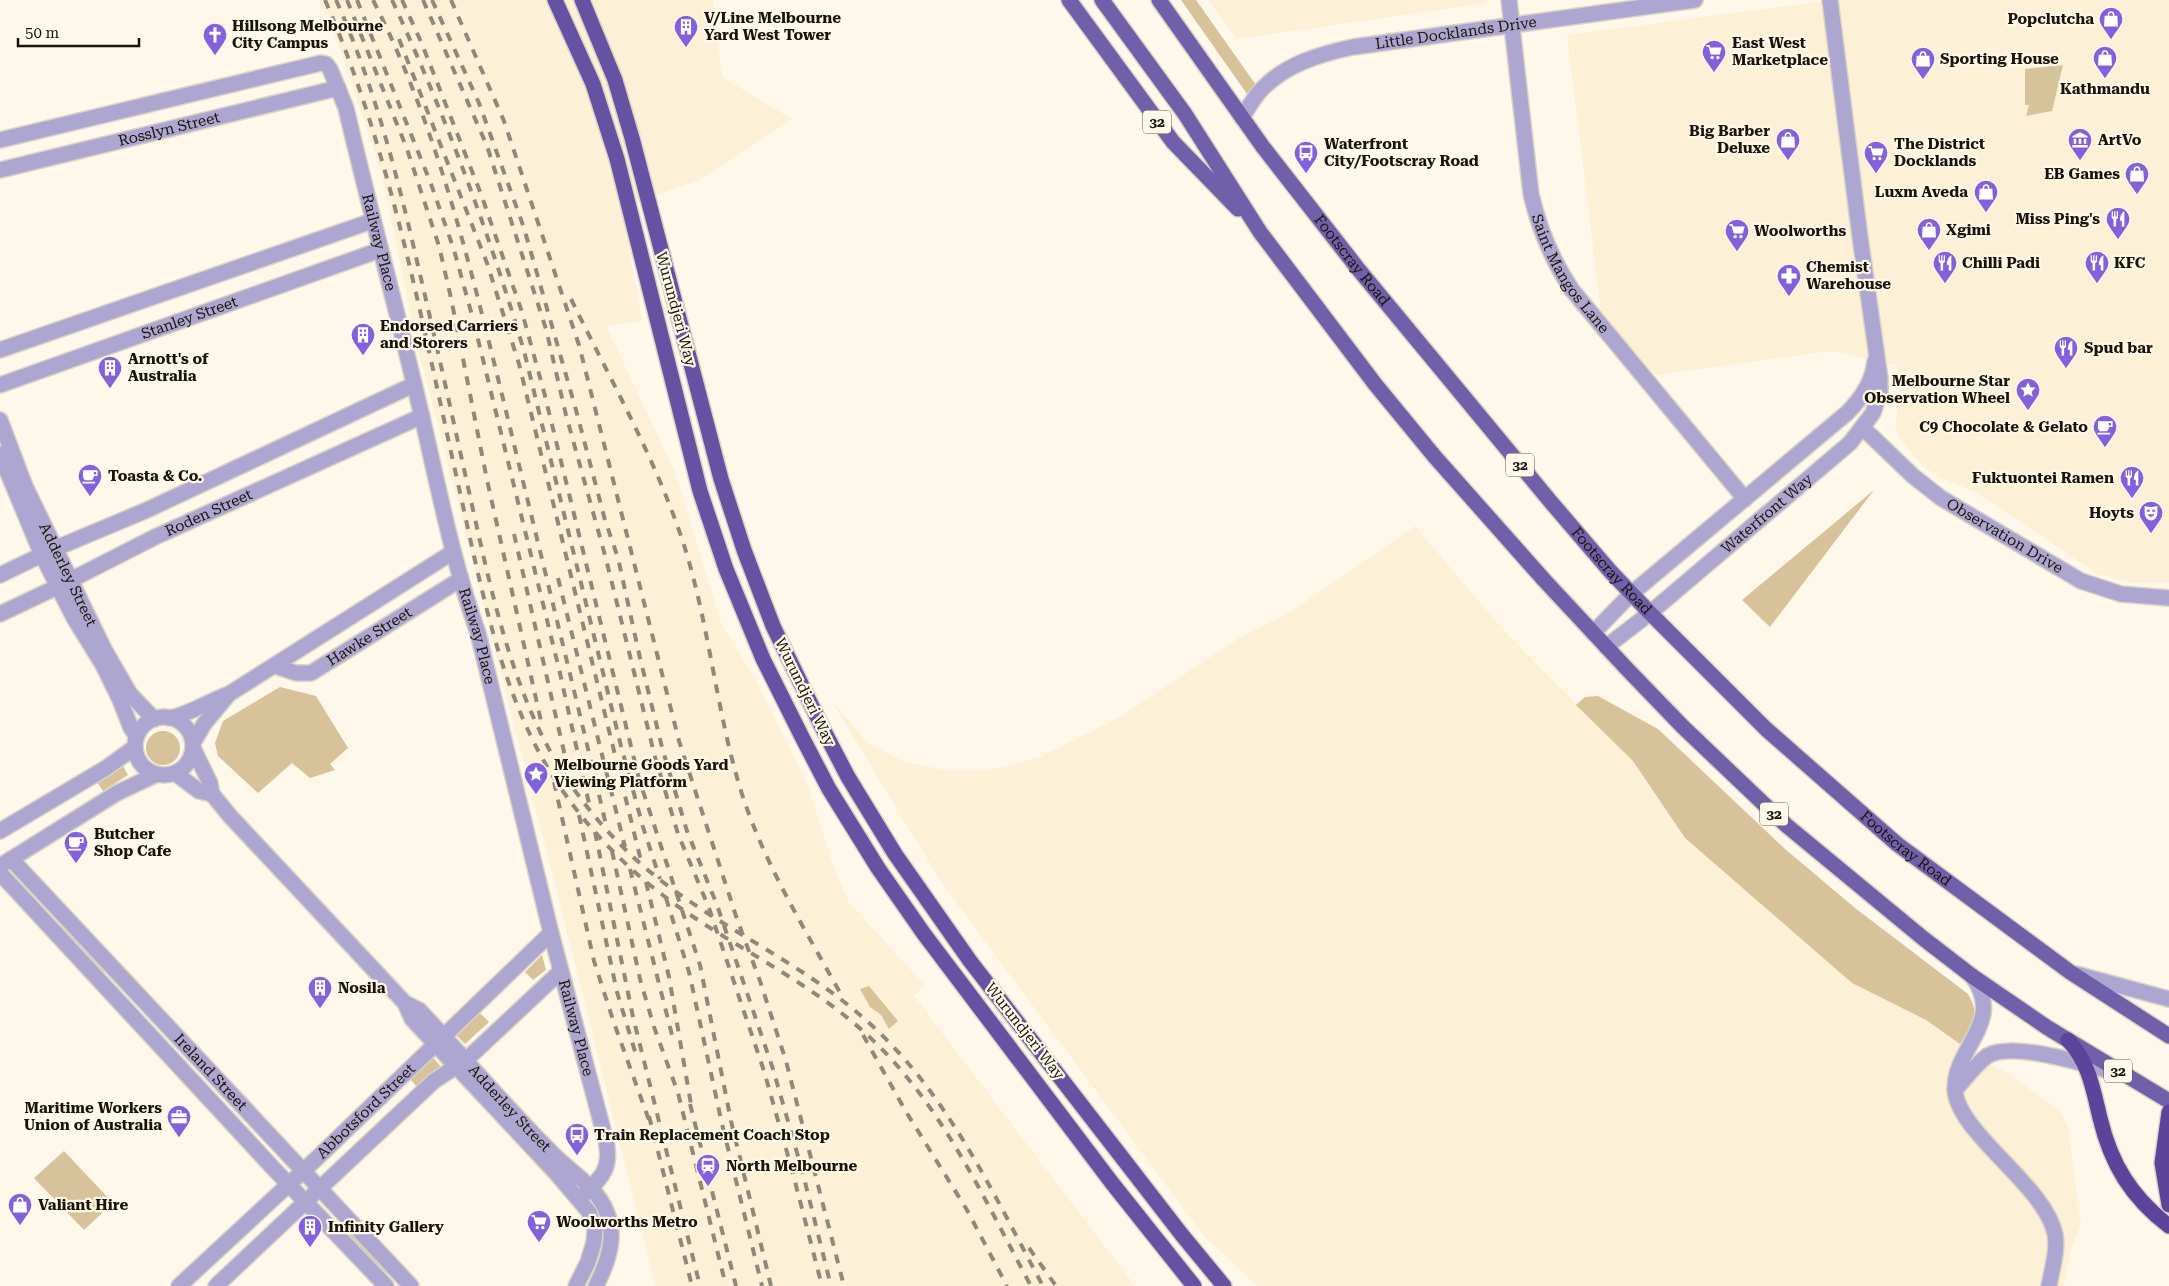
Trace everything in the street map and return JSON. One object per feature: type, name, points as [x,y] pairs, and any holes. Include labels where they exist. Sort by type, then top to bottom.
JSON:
[{"type":"highway","name":"Wurundjeri Way","points":[[555,0],[593,84],[618,159],[700,491],[726,569],[763,658],[787,707],[829,789],[878,868],[924,934],[1112,1183],[1194,1286]]},
{"type":"highway","name":"Wurundjeri Way","points":[[582,0],[615,80],[630,130],[718,470],[741,541],[774,626],[823,729],[848,777],[895,854],[970,961],[1182,1235],[1224,1286]]},
{"type":"highway","points":[[2068,1040],[2085,1064],[2094,1088],[2106,1140],[2118,1168],[2143,1204],[2169,1226]]},
{"type":"highway","points":[[2169,1112],[2162,1162],[2169,1205]]},
{"type":"main road","name":"32","points":[[1069,0],[1173,142],[1260,232],[1375,384],[1435,457],[1593,633],[1683,727],[1786,825],[1972,976],[2068,1040],[2169,1101]]},
{"type":"main road","points":[[1102,0],[1185,114],[1260,232]]},
{"type":"main road","name":"Footscray Road","points":[[1159,0],[1242,118],[1359,270],[1550,502],[1631,594],[1766,729],[1897,844],[2070,972],[2169,1036]]},
{"type":"street","name":"Saint Mangos Lane","points":[[1509,0],[1512,41],[1531,194],[1542,235],[1550,254],[1561,273],[1584,304],[1745,499]]},
{"type":"street","name":"Little Docklands Drive","points":[[1242,118],[1261,89],[1278,75],[1302,62],[1325,53],[1512,24],[1695,0]]},
{"type":"street","name":"Waterfront Way","points":[[1606,647],[1650,613],[1800,486],[1850,442],[1873,413],[1880,392],[1880,378],[1830,0]]},
{"type":"street","name":"Rosslyn Street","points":[[0,140],[321,63],[328,65]]},
{"type":"street","name":"Railway Place","points":[[328,65],[346,108],[372,221],[422,416],[453,552],[478,633],[551,933],[608,1152],[606,1169],[591,1188],[579,1199]]},
{"type":"street","name":"Rosslyn Street","points":[[0,170],[338,88]]},
{"type":"street","name":"Stanley Street","points":[[0,350],[372,221]]},
{"type":"street","name":"Stanley Street","points":[[0,385],[380,250]]},
{"type":"street","name":"Waterfront Way","points":[[1593,633],[1631,594],[1831,428],[1853,407],[1870,378],[1876,352]]},
{"type":"street","name":"Roden Street","points":[[0,575],[48,552],[147,510],[413,385]]},
{"type":"street","name":"Roden Street","points":[[0,614],[64,584],[155,537],[422,416]]},
{"type":"street","name":"Adderley Street","points":[[0,420],[48,552]]},
{"type":"street","name":"Observation Drive","points":[[1863,428],[1913,476],[1941,498],[2081,581],[2121,594],[2169,598]]},
{"type":"street","name":"Adderley Street","points":[[0,454],[120,700],[136,742]]},
{"type":"street","name":"Hawke Street","points":[[170,718],[184,714],[204,703],[228,694],[453,552]]},
{"type":"street","name":"Hawke Street","points":[[275,666],[296,673],[311,673],[461,579]]},
{"type":"street","name":"Adderley Street","points":[[64,584],[130,694],[154,719]]},
{"type":"street","name":"Hawke Street","points":[[193,745],[204,724],[228,694]]},
{"type":"street","points":[[0,832],[106,768],[136,742],[141,729],[154,719],[170,718],[177,720],[188,729],[193,745],[188,764],[174,773],[157,774],[117,793],[4,858]]},
{"type":"street","points":[[136,742],[142,764],[157,774]]},
{"type":"street","name":"Adderley Street","points":[[193,745],[210,784],[212,794],[405,1003],[412,1019],[439,1040],[525,1132],[589,1212],[595,1236],[593,1247],[576,1286]]},
{"type":"street","name":"Adderley Street","points":[[174,773],[199,791],[212,794]]},
{"type":"street","name":"Ireland Street","points":[[4,858],[411,1286]]},
{"type":"street","name":"Ireland Street","points":[[0,873],[386,1286]]},
{"type":"street","name":"Abbotsford Street","points":[[179,1286],[302,1172],[551,933]]},
{"type":"street","name":"Abbotsford Street","points":[[216,1286],[434,1081],[462,1064],[561,971]]},
{"type":"street","points":[[2070,972],[2169,999]]},
{"type":"street","points":[[1972,976],[1981,992],[1983,1018],[1979,1031],[1960,1064],[1956,1076],[1955,1090],[1960,1106],[1966,1116],[2019,1178],[2046,1212],[2053,1224],[2056,1247],[2049,1286]]},
{"type":"street","points":[[1955,1090],[1987,1056],[2004,1050],[2035,1053],[2124,1074]]},
{"type":"street","name":"Adderley Street","points":[[525,1132],[591,1188],[599,1198],[609,1217],[610,1248],[606,1264],[596,1286]]},
{"type":"shaded area","points":[[319,0],[713,0],[722,77],[792,119],[702,179],[622,207],[642,321],[606,326],[675,472],[721,623],[753,675],[807,783],[830,856],[849,903],[925,985],[914,996],[1135,1286],[655,1286],[591,1027],[420,360],[382,174],[337,40]]},
{"type":"shaded area","points":[[1181,0],[1196,0],[1256,85],[1247,94]]},
{"type":"shaded area","points":[[1208,0],[1487,0],[1487,3],[1237,39]]},
{"type":"shaded area","name":"The District Docklands","points":[[1832,0],[2169,0],[2169,583],[2132,583],[2096,573],[1975,492],[1937,476],[1923,466],[1900,439],[1895,426],[1899,401],[1897,365],[1831,351],[1655,375],[1601,313],[1567,35]]},
{"type":"shaded area","points":[[2063,65],[2052,111],[2026,116],[2029,105],[2025,105],[2025,69]]},
{"type":"shaded area","points":[[1874,490],[1770,627],[1742,600]]},
{"type":"shaded area","points":[[1415,526],[1505,632],[1633,761],[1685,838],[1852,983],[1926,1020],[1978,1057],[2005,1072],[2060,1110],[2068,1128],[2081,1224],[2071,1250],[2064,1286],[1257,1286],[1204,1236],[943,885],[831,700],[867,742],[904,762],[951,771],[990,770],[1040,757],[1120,717],[1239,638],[1292,611]]},
{"type":"shaded area","points":[[280,687],[316,696],[348,748],[330,764],[335,770],[310,778],[292,763],[258,793],[218,756],[215,743],[223,721]]},
{"type":"shaded area","points":[[1598,696],[1658,729],[1785,849],[1855,908],[1968,994],[1975,1015],[1969,1032],[1960,1044],[1926,1020],[1852,983],[1685,838],[1633,761],[1576,705],[1585,697]]},
{"type":"shaded area","points":[[163,731],[175,736],[180,748],[175,760],[163,765],[151,760],[146,748],[151,736]]},
{"type":"shaded area","points":[[123,766],[128,775],[103,791],[97,782]]},
{"type":"shaded area","points":[[63,923],[106,970],[103,973],[60,927]]},
{"type":"shaded area","points":[[542,955],[546,970],[533,980],[525,972]]},
{"type":"shaded area","points":[[869,986],[898,1021],[889,1029],[881,1015],[870,1007],[860,989]]},
{"type":"shaded area","points":[[480,1013],[489,1022],[465,1044],[456,1035]]},
{"type":"shaded area","points":[[433,1057],[441,1067],[418,1088],[410,1079]]},
{"type":"shaded area","points":[[64,1151],[113,1203],[84,1230],[34,1178]]},
{"type":"shaded area","points":[[351,1232],[389,1272],[386,1275],[349,1236]]},
{"type":"railway","points":[[325,0],[368,116],[402,236],[491,625],[514,697],[528,731],[545,763],[575,808],[629,867],[670,901],[802,985],[844,1015],[891,1059],[938,1119],[958,1151],[1031,1286]]},
{"type":"railway","points":[[336,0],[374,99],[394,167],[432,324],[492,593],[502,629],[526,699],[540,732],[557,763],[582,801],[597,819],[645,868],[704,911],[818,982],[860,1015],[890,1043],[942,1107],[985,1177],[1043,1286]]},
{"type":"railway","points":[[347,0],[407,149],[439,246],[487,480],[541,721]]},
{"type":"railway","points":[[357,0],[431,184],[454,250],[473,319],[559,669],[590,808]]},
{"type":"railway","points":[[373,0],[416,98],[451,200],[505,407],[607,829]]},
{"type":"railway","points":[[392,0],[430,85],[481,217],[524,351],[621,746],[643,827],[660,879]]},
{"type":"railway","points":[[402,0],[422,44],[481,194],[522,312],[544,392],[639,779],[700,965],[731,1121],[771,1286]]},
{"type":"railway","points":[[423,0],[487,146],[546,329],[566,415],[606,559],[655,757],[678,834],[709,908],[764,1071],[822,1286]]},
{"type":"railway","points":[[432,0],[479,103],[524,228],[605,520],[618,558],[663,751],[687,831],[717,905],[773,1069],[802,1170],[831,1286]]},
{"type":"railway","points":[[451,0],[504,121],[579,345],[679,741],[786,1061],[844,1286]]},
{"type":"railway","points":[[399,39],[487,263],[519,364],[642,865]]},
{"type":"railway","points":[[571,299],[644,446],[670,505],[681,536],[699,599],[732,759],[750,818],[787,897],[843,998]]},
{"type":"railway","points":[[514,534],[570,778]]},
{"type":"railway","points":[[558,578],[625,847]]},
{"type":"railway","points":[[554,782],[594,961],[650,1123]]},
{"type":"railway","points":[[579,815],[617,992],[637,1058]]},
{"type":"railway","points":[[595,832],[633,1017],[700,1286]]},
{"type":"railway","points":[[612,851],[640,979],[654,1027],[678,1093],[726,1286]]},
{"type":"railway","points":[[630,869],[674,1043]]},
{"type":"railway","points":[[646,882],[669,977],[692,1110]]},
{"type":"railway","points":[[666,898],[689,972],[722,1124],[762,1286]]},
{"type":"railway","points":[[863,1035],[905,1110],[967,1210],[1007,1286]]},
{"type":"railway","points":[[690,1104],[736,1286]]},
{"type":"railway","points":[[649,1116],[692,1286]]},
{"type":"railway","points":[[1029,1248],[1056,1286]]},
{"type":"place","name":"Popclutcha","points":[[2111,40]]},
{"type":"place","name":"V/Line Melbourne Yard West Tower","points":[[686,48]]},
{"type":"place","name":"Hillsong Melbourne City Campus","points":[[215,56]]},
{"type":"place","name":"East West Marketplace","points":[[1714,73]]},
{"type":"place","name":"Kathmandu","points":[[2105,79]]},
{"type":"place","name":"Sporting House","points":[[1923,80]]},
{"type":"place","name":"Big Barber Deluxe","points":[[1788,161]]},
{"type":"place","name":"ArtVo","points":[[2080,161]]},
{"type":"place","name":"Waterfront City/Footscray Road","points":[[1306,174]]},
{"type":"place","name":"The District Docklands","points":[[1876,174]]},
{"type":"place","name":"EB Games","points":[[2137,195]]},
{"type":"place","name":"Luxm Aveda","points":[[1986,213]]},
{"type":"place","name":"Miss Ping's","points":[[2118,240]]},
{"type":"place","name":"Xgimi","points":[[1929,251]]},
{"type":"place","name":"Woolworths","points":[[1737,252]]},
{"type":"place","name":"Chilli Padi","points":[[1945,284]]},
{"type":"place","name":"KFC","points":[[2097,284]]},
{"type":"place","name":"Chemist Warehouse","points":[[1789,297]]},
{"type":"place","name":"Endorsed Carriers and Storers","points":[[363,356]]},
{"type":"place","name":"Spud bar","points":[[2066,369]]},
{"type":"place","name":"Arnott's of Australia","points":[[110,389]]},
{"type":"place","name":"Melbourne Star Observation Wheel","points":[[2028,411]]},
{"type":"place","name":"C9 Chocolate & Gelato","points":[[2105,448]]},
{"type":"place","name":"Toasta & Co.","points":[[90,497]]},
{"type":"place","name":"Fuktuontei Ramen","points":[[2132,499]]},
{"type":"place","name":"Hoyts","points":[[2151,534]]},
{"type":"place","name":"Melbourne Goods Yard Viewing Platform","points":[[536,795]]},
{"type":"place","name":"Butcher Shop Cafe","points":[[76,864]]},
{"type":"place","name":"Nosila","points":[[320,1009]]},
{"type":"place","name":"Maritime Workers Union of Australia","points":[[179,1138]]},
{"type":"place","name":"Train Replacement Coach Stop","points":[[577,1156]]},
{"type":"place","name":"North Melbourne","points":[[708,1187]]},
{"type":"place","name":"Valiant Hire","points":[[20,1226]]},
{"type":"place","name":"Woolworths Metro","points":[[539,1243]]},
{"type":"place","name":"Infinity Gallery","points":[[310,1248]]}]
